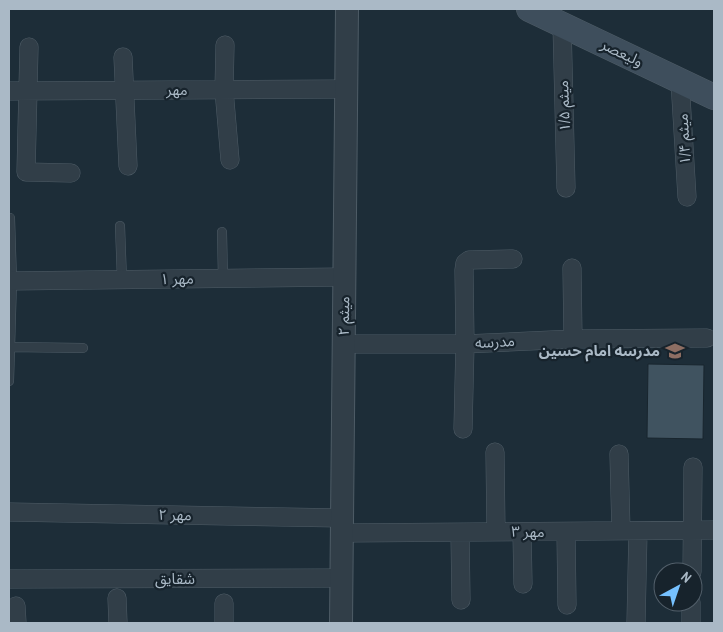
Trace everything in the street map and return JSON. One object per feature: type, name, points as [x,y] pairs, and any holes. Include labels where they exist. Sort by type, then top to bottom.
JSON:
[{"type":"main road","name":"ولیعصر","points":[[529,9],[714,97]]},
{"type":"street","name":"میثم ۲","points":[[341,623],[347,9]]},
{"type":"street","name":"میثم ۱/۵","points":[[562,24],[566,188]]},
{"type":"street","points":[[225,44],[224,90],[230,160]]},
{"type":"street","points":[[29,47],[26,172],[71,173]]},
{"type":"street","points":[[123,57],[128,166]]},
{"type":"street","name":"میثم ۱/۴","points":[[680,81],[687,197]]},
{"type":"street","name":"مهر","points":[[9,91],[346,89]]},
{"type":"street","points":[[463,429],[465,264],[469,260],[513,259]]},
{"type":"street","points":[[572,268],[573,339]]},
{"type":"street","name":"مهر ۱","points":[[10,282],[344,277]]},
{"type":"street","name":"مدرسه","points":[[344,344],[465,344],[573,339],[707,338]]},
{"type":"street","points":[[495,452],[496,532]]},
{"type":"street","points":[[619,454],[629,531],[636,623]]},
{"type":"street","points":[[692,467],[692,562]]},
{"type":"street","name":"مهر ۲","points":[[9,512],[342,526]]},
{"type":"street","name":"مهر ۳","points":[[342,526],[460,533],[714,530]]},
{"type":"street","points":[[522,532],[523,584]]},
{"type":"street","points":[[566,532],[567,605]]},
{"type":"street","points":[[460,533],[462,600]]},
{"type":"street","name":"شقایق","points":[[9,579],[341,578]]},
{"type":"street","points":[[117,598],[118,623]]},
{"type":"street","points":[[224,603],[224,623]]},
{"type":"lane","points":[[9,218],[9,382]]},
{"type":"lane","points":[[120,226],[122,280]]},
{"type":"lane","points":[[222,232],[223,279]]},
{"type":"lane","points":[[10,347],[83,348]]},
{"type":"building","points":[[648,364],[704,365],[703,439],[647,438]]},
{"type":"place","name":"مدرسه امام حسین","points":[[675,351]]}]
